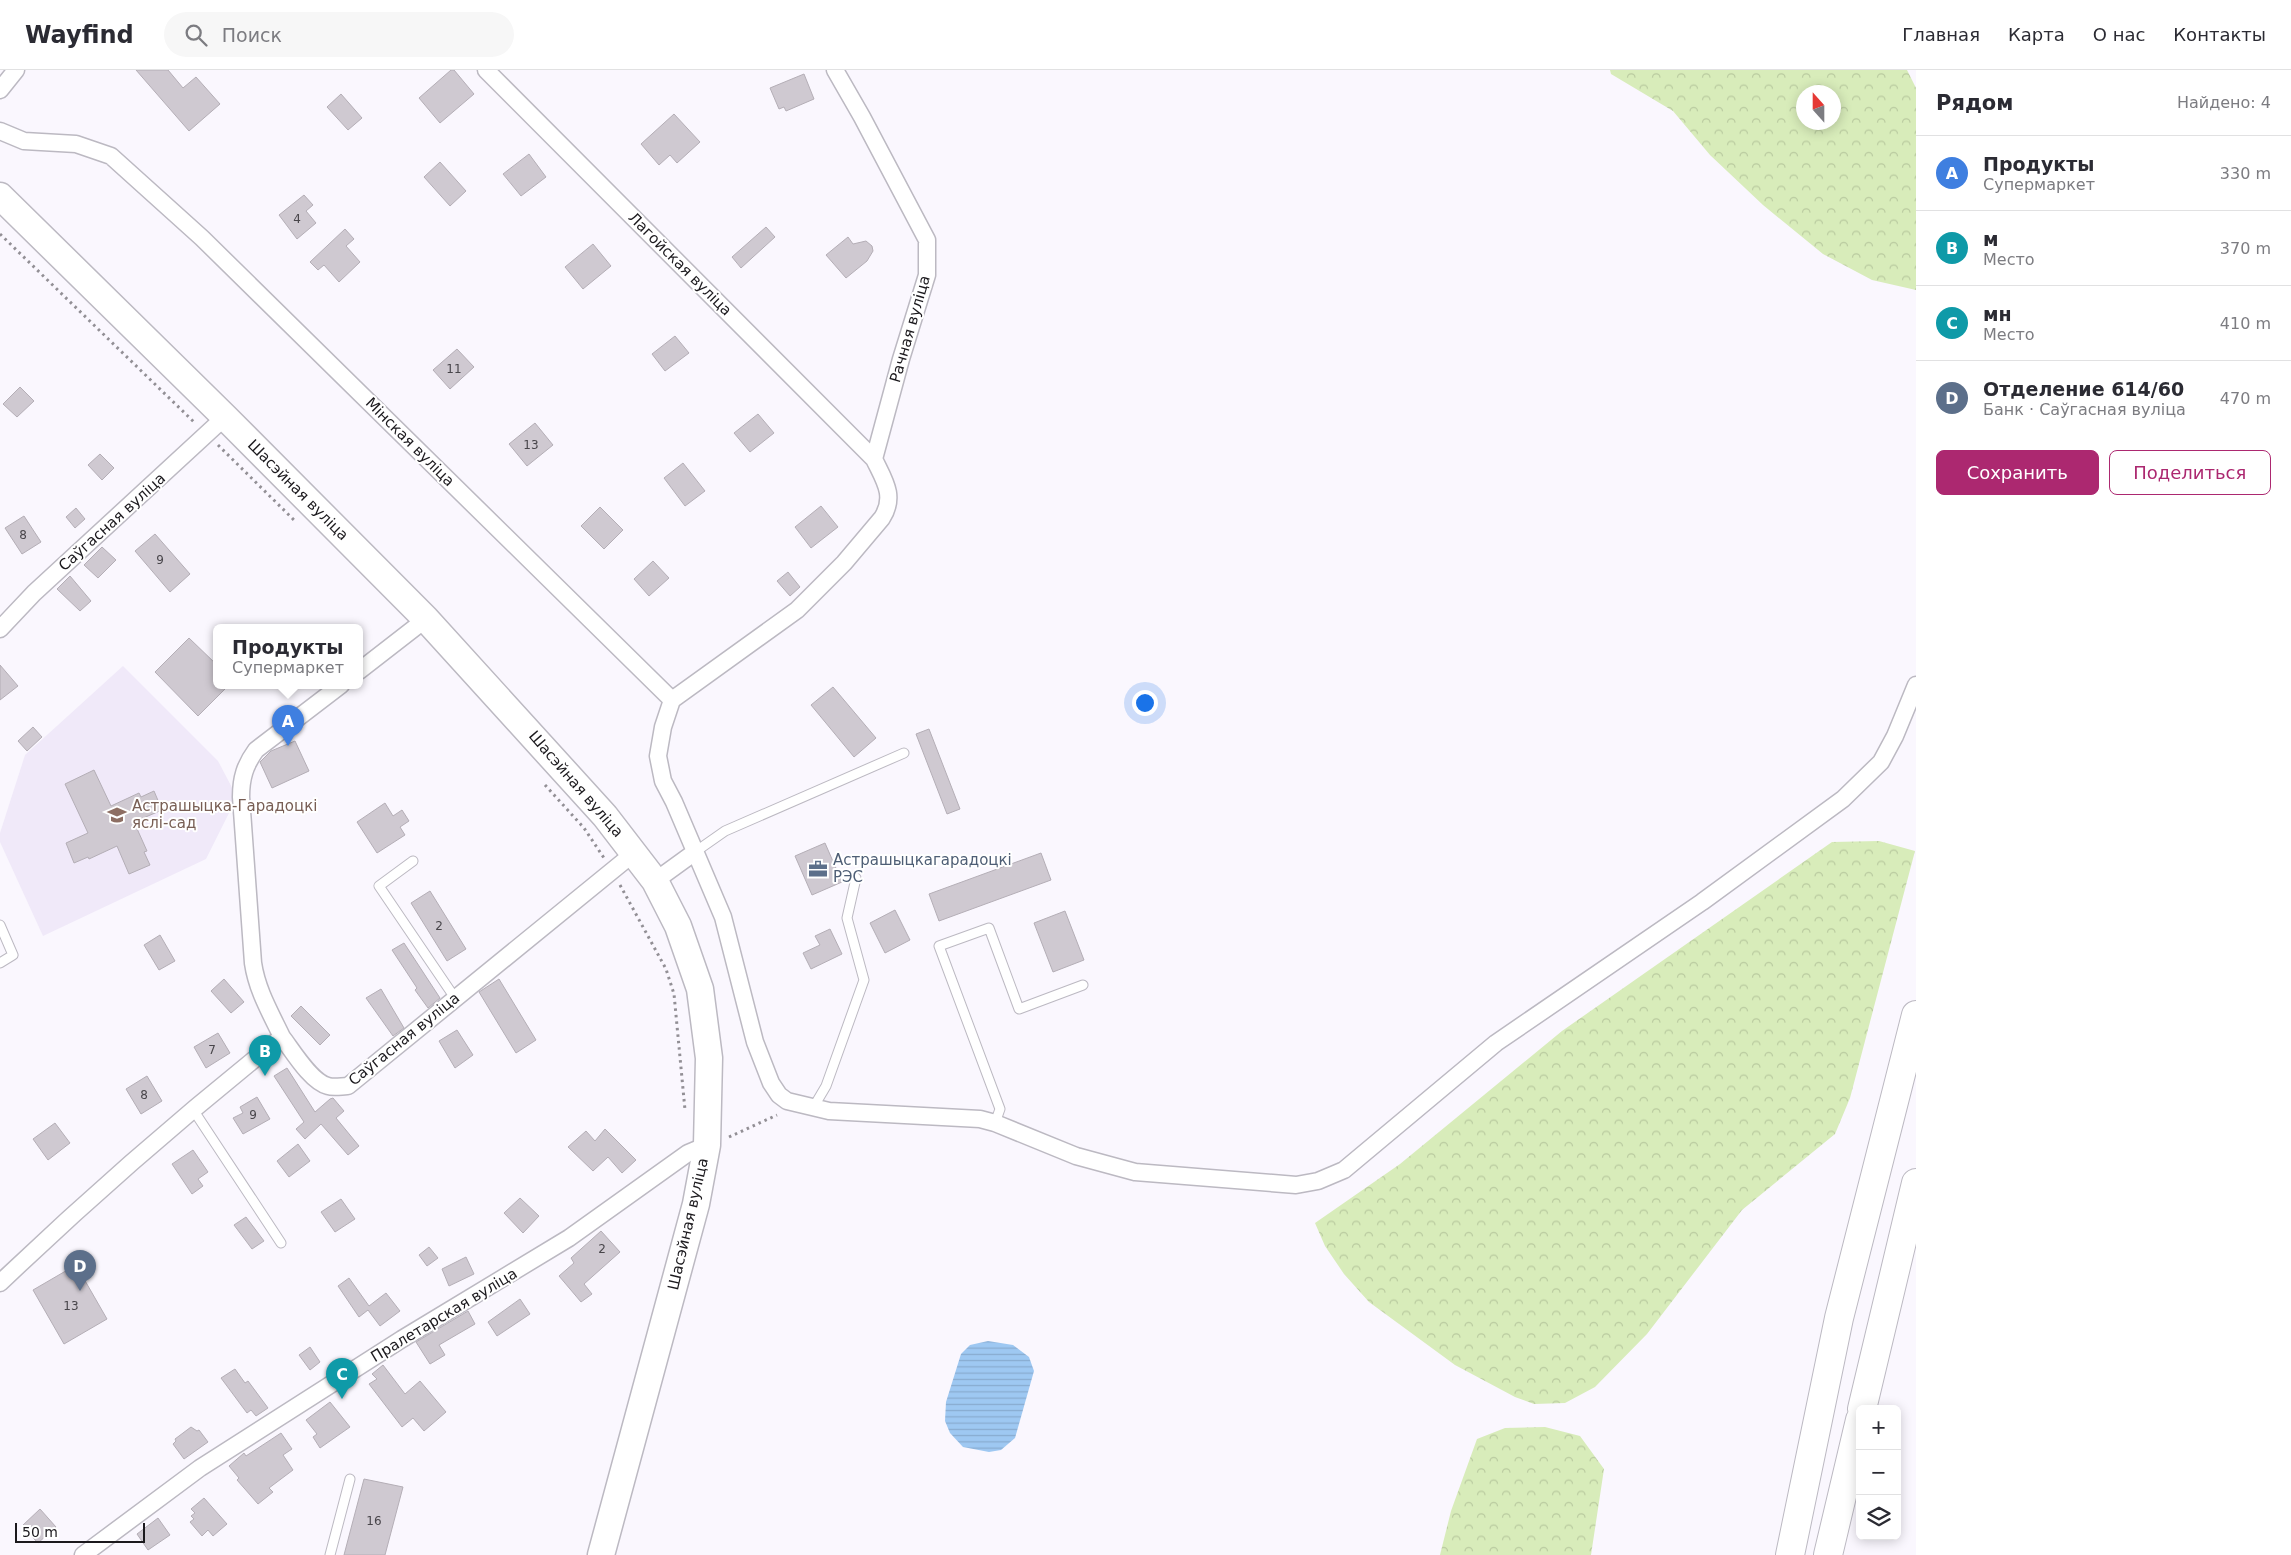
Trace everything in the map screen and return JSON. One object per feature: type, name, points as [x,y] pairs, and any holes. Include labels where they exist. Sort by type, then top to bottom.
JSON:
[{"type":"highway","points":[[1790,1555],[1839,1318],[1916,1015]]},
{"type":"highway","points":[[1863,1405],[1916,1184]]},
{"type":"highway","points":[[1828,1555],[1856,1437]]},
{"type":"main road","name":"Шасэйная вуліца","points":[[0,196],[216,426],[426,619],[606,816],[654,881],[678,926],[700,989],[709,1058],[707,1145],[696,1204],[601,1555]]},
{"type":"street","points":[[0,90],[16,70]]},
{"type":"street","name":"Лагойская вуліца","points":[[486,70],[874,459]]},
{"type":"street","name":"Рачная вуліца","points":[[835,70],[862,116],[927,240],[926,275],[874,459]]},
{"type":"street","name":"Мінская вуліца","points":[[0,131],[24,141],[76,144],[111,156],[202,238],[672,700]]},
{"type":"street","name":"Саўгасная вуліца","points":[[0,629],[34,592],[216,426]]},
{"type":"street","points":[[874,459],[889,493],[887,510],[862,542],[797,610],[672,700],[663,726],[658,756],[663,781],[723,917],[755,1042],[764,1069],[779,1096],[787,1101],[805,1106],[856,1113],[966,1117],[995,1123],[1076,1156],[1135,1172],[1296,1185],[1318,1181],[1344,1170],[1496,1043],[1702,902],[1843,799],[1880,762],[1895,736],[1916,685]]},
{"type":"street","points":[[363,668],[426,619]]},
{"type":"street","name":"Саўгасная вуліца","points":[[336,689],[256,750],[247,762],[241,778],[253,963],[262,996],[282,1037],[308,1072],[328,1086],[348,1086],[634,853]]},
{"type":"street","points":[[654,881],[695,852]]},
{"type":"street","points":[[0,1283],[80,1207],[192,1108],[282,1037]]},
{"type":"street","name":"Пралетарская вуліца","points":[[83,1555],[200,1468],[402,1339],[569,1238],[688,1153],[707,1145]]},
{"type":"lane","points":[[695,852],[725,831],[904,753]]},
{"type":"lane","points":[[413,861],[379,886],[455,998]]},
{"type":"lane","points":[[805,1106],[826,1086],[864,980],[847,918],[856,878]]},
{"type":"lane","points":[[0,925],[13,955],[0,963]]},
{"type":"lane","points":[[995,1123],[1000,1109],[939,946],[989,928],[1019,1008],[1083,985]]},
{"type":"lane","points":[[192,1108],[281,1243]]},
{"type":"lane","points":[[330,1555],[350,1479]]},
{"type":"path","points":[[0,234],[216,426],[298,524]]},
{"type":"path","points":[[538,778],[584,828],[612,870],[666,969],[674,994],[685,1114]]},
{"type":"path","points":[[707,1145],[805,1106]]},
{"type":"shaded area","name":"Астрашыцка-Гарадоцкі яслі-сад","points":[[123,666],[218,761],[237,797],[206,859],[43,936],[0,842],[0,833],[25,755]]},
{"type":"green space","points":[[1610,70],[1907,70],[1916,88],[1916,290],[1872,280],[1823,254],[1763,205],[1710,155],[1673,111],[1611,74]]},
{"type":"green space","points":[[1879,841],[1915,851],[1850,1098],[1835,1134],[1742,1210],[1647,1334],[1595,1387],[1565,1403],[1534,1404],[1515,1397],[1455,1365],[1369,1302],[1344,1274],[1325,1246],[1315,1223],[1400,1164],[1562,1031],[1832,842]]},
{"type":"green space","points":[[1545,1427],[1580,1436],[1604,1469],[1591,1555],[1440,1555],[1451,1511],[1477,1439],[1505,1428]]},
{"type":"water","points":[[988,1341],[1013,1345],[1029,1357],[1034,1371],[1015,1438],[1001,1450],[989,1452],[963,1447],[950,1433],[945,1421],[946,1402],[961,1354],[970,1345]]},
{"type":"building","points":[[136,70],[168,70],[183,88],[196,77],[220,104],[189,131]]},
{"type":"building","points":[[451,70],[454,70],[474,94],[440,123],[419,98]]},
{"type":"building","points":[[804,74],[814,99],[786,111],[784,107],[779,109],[770,88]]},
{"type":"building","points":[[341,94],[362,118],[348,130],[327,107]]},
{"type":"building","points":[[674,114],[700,142],[677,163],[670,155],[659,165],[641,144]]},
{"type":"building","points":[[529,154],[546,177],[521,196],[503,174]]},
{"type":"building","points":[[440,162],[466,191],[450,206],[424,177]]},
{"type":"building","points":[[304,195],[313,205],[306,211],[316,223],[297,239],[279,215]]},
{"type":"building","points":[[766,227],[775,237],[741,268],[732,257]]},
{"type":"building","points":[[345,229],[354,239],[346,246],[360,262],[339,282],[324,265],[318,270],[310,262]]},
{"type":"building","points":[[848,237],[853,244],[866,241],[872,246],[873,251],[867,261],[846,278],[826,255]]},
{"type":"building","points":[[593,244],[611,266],[583,289],[565,267]]},
{"type":"building","points":[[675,336],[689,353],[665,371],[652,354]]},
{"type":"building","points":[[457,349],[474,367],[450,389],[433,370]]},
{"type":"building","points":[[20,387],[34,401],[17,417],[3,404]]},
{"type":"building","points":[[758,414],[774,433],[750,452],[734,433]]},
{"type":"building","points":[[535,423],[553,445],[527,466],[509,444]]},
{"type":"building","points":[[100,454],[114,468],[102,480],[88,465]]},
{"type":"building","points":[[683,463],[705,491],[685,506],[664,478]]},
{"type":"building","points":[[821,506],[838,527],[811,548],[795,527]]},
{"type":"building","points":[[600,507],[623,530],[604,549],[581,526]]},
{"type":"building","points":[[76,508],[85,519],[75,528],[66,517]]},
{"type":"building","points":[[24,516],[41,542],[22,554],[5,528]]},
{"type":"building","points":[[155,534],[190,574],[170,592],[135,551]]},
{"type":"building","points":[[102,547],[116,560],[98,578],[84,565]]},
{"type":"building","points":[[653,561],[669,578],[649,596],[634,579]]},
{"type":"building","points":[[788,572],[800,587],[790,596],[777,581]]},
{"type":"building","points":[[70,576],[91,601],[80,611],[57,589]]},
{"type":"building","points":[[189,638],[213,661],[213,689],[225,689],[198,716],[155,672]]},
{"type":"building","points":[[0,665],[18,686],[0,700]]},
{"type":"building","points":[[833,687],[876,738],[854,757],[811,705]]},
{"type":"building","points":[[33,727],[42,737],[27,751],[18,741]]},
{"type":"building","points":[[929,729],[960,809],[947,814],[916,734]]},
{"type":"building","points":[[295,741],[309,771],[272,788],[260,762],[271,751]]},
{"type":"building","points":[[94,770],[111,806],[139,793],[141,797],[154,791],[162,810],[134,822],[147,851],[144,852],[150,865],[129,874],[117,846],[89,859],[88,857],[74,863],[66,843],[88,833],[65,784]]},
{"type":"building","points":[[385,803],[393,816],[402,810],[409,821],[400,827],[405,835],[377,853],[357,822]]},
{"type":"building","name":"Астрашыцкагарадоцкі РЭС","points":[[825,843],[842,882],[812,895],[795,856]]},
{"type":"building","points":[[1041,853],[1051,880],[939,921],[929,894]]},
{"type":"building","points":[[430,891],[466,949],[447,961],[411,903]]},
{"type":"building","points":[[895,910],[910,940],[885,953],[870,923]]},
{"type":"building","points":[[1065,911],[1084,960],[1053,972],[1034,923]]},
{"type":"building","points":[[830,929],[842,954],[811,969],[803,953],[820,945],[815,936]]},
{"type":"building","points":[[160,935],[175,961],[159,970],[144,945]]},
{"type":"building","points":[[404,943],[440,998],[428,1008],[415,990],[417,988],[392,950]]},
{"type":"building","points":[[224,979],[244,1002],[231,1013],[211,991]]},
{"type":"building","points":[[499,979],[536,1040],[516,1053],[479,992]]},
{"type":"building","points":[[381,989],[404,1028],[393,1036],[366,998]]},
{"type":"building","points":[[301,1006],[330,1035],[320,1045],[291,1016]]},
{"type":"building","points":[[457,1030],[473,1055],[455,1068],[439,1041]]},
{"type":"building","points":[[218,1033],[230,1053],[206,1068],[194,1047]]},
{"type":"building","points":[[287,1068],[315,1112],[333,1098],[344,1111],[336,1118],[359,1146],[348,1155],[321,1124],[305,1139],[296,1129],[304,1122],[274,1076]]},
{"type":"building","points":[[147,1076],[162,1101],[141,1114],[126,1089]]},
{"type":"building","points":[[257,1097],[270,1119],[243,1134],[233,1118],[243,1113],[240,1107]]},
{"type":"building","points":[[55,1123],[70,1143],[48,1160],[33,1139]]},
{"type":"building","points":[[605,1129],[636,1160],[622,1173],[608,1157],[593,1171],[568,1147],[586,1131],[595,1141]]},
{"type":"building","points":[[298,1144],[310,1161],[289,1177],[277,1161]]},
{"type":"building","points":[[193,1150],[208,1172],[198,1179],[203,1186],[192,1194],[172,1164]]},
{"type":"building","points":[[520,1198],[539,1216],[523,1233],[504,1213]]},
{"type":"building","points":[[341,1199],[355,1219],[335,1232],[321,1212]]},
{"type":"building","points":[[246,1217],[264,1241],[252,1249],[234,1225]]},
{"type":"building","points":[[601,1231],[620,1252],[584,1284],[592,1294],[581,1302],[559,1276],[574,1263],[571,1258]]},
{"type":"building","points":[[429,1247],[438,1258],[427,1266],[419,1255]]},
{"type":"building","points":[[466,1257],[474,1274],[449,1286],[442,1269]]},
{"type":"building","points":[[76,1265],[107,1319],[64,1344],[33,1290]]},
{"type":"building","points":[[349,1278],[369,1306],[386,1293],[400,1311],[380,1326],[368,1310],[359,1317],[338,1286]]},
{"type":"building","points":[[520,1299],[530,1314],[497,1336],[488,1322]]},
{"type":"building","points":[[468,1311],[475,1324],[439,1345],[445,1355],[430,1364],[416,1342]]},
{"type":"building","points":[[310,1347],[320,1362],[310,1370],[299,1355]]},
{"type":"building","points":[[383,1365],[405,1394],[420,1381],[446,1412],[424,1431],[413,1418],[402,1427],[369,1384],[377,1379],[372,1374]]},
{"type":"building","points":[[235,1369],[245,1383],[248,1381],[268,1408],[256,1416],[251,1410],[247,1413],[221,1378]]},
{"type":"building","points":[[330,1402],[350,1427],[320,1448],[313,1437],[317,1434],[306,1420]]},
{"type":"building","points":[[191,1427],[197,1431],[199,1430],[208,1442],[184,1459],[173,1444],[176,1441],[175,1439]]},
{"type":"building","points":[[281,1433],[292,1449],[283,1455],[293,1470],[269,1488],[273,1492],[258,1504],[237,1480],[239,1478],[229,1466],[244,1453],[246,1456]]},
{"type":"building","points":[[364,1479],[403,1487],[385,1555],[344,1555]]},
{"type":"building","points":[[204,1498],[227,1524],[213,1536],[208,1530],[202,1536],[190,1522],[194,1519],[191,1516],[195,1513],[191,1509]]},
{"type":"building","points":[[40,1509],[56,1527],[38,1543],[22,1526]]},
{"type":"building","points":[[158,1518],[170,1535],[148,1550],[137,1534]]},
{"type":"place","name":"Продукты","points":[[288,746]]},
{"type":"place","name":"Астрашыцка-Гарадоцкі яслі-сад","points":[[117,815]]},
{"type":"place","name":"Астрашыцкагарадоцкі РЭС","points":[[818,869]]},
{"type":"place","name":"м","points":[[265,1076]]},
{"type":"place","name":"Отделение 614/60","points":[[80,1291]]},
{"type":"place","name":"мн","points":[[342,1399]]}]
